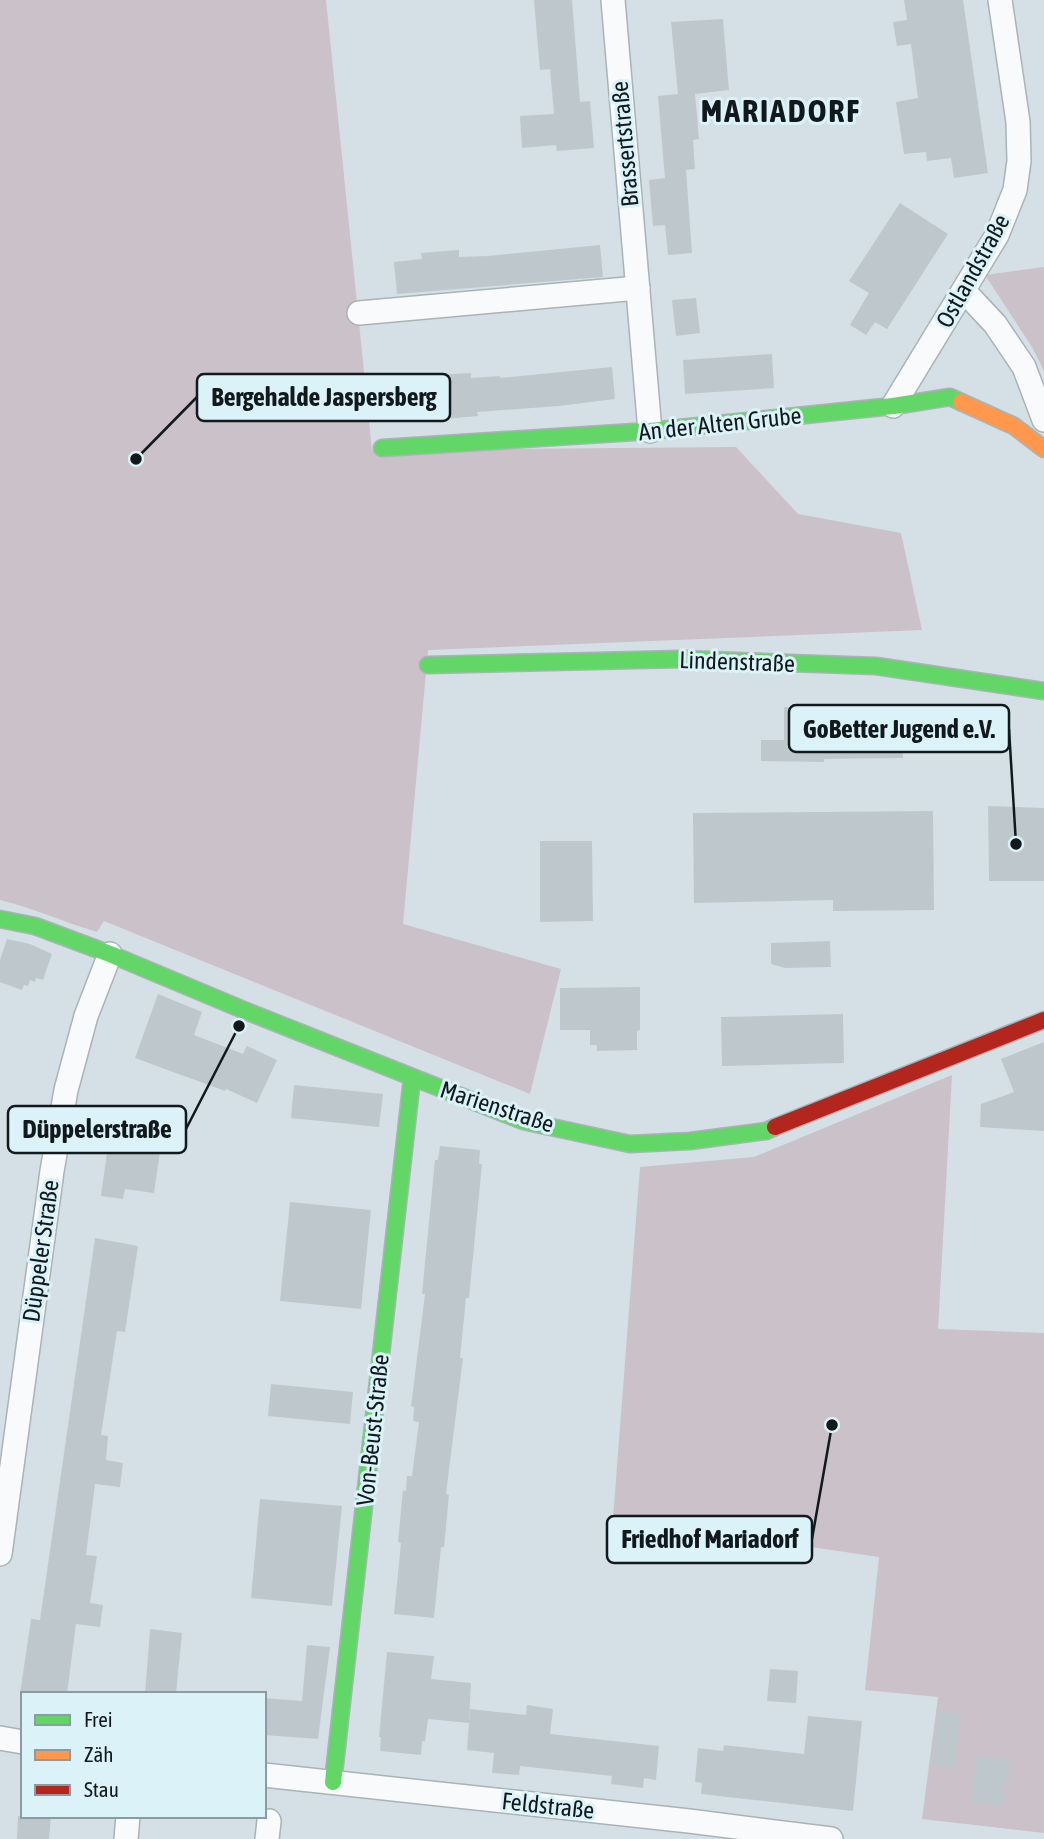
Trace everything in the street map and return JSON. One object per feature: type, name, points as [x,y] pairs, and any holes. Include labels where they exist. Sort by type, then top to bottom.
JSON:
[{"type":"street","name":"Brassertstraße","points":[[613,0],[650,431]]},
{"type":"street","name":"Ostlandstraße","points":[[893,406],[997,235],[1016,190],[1020,161],[1017,122],[1000,0]]},
{"type":"street","points":[[359,313],[638,288]]},
{"type":"street","points":[[964,291],[995,324],[1024,367],[1044,420]]},
{"type":"street","name":"An der Alten Grube","points":[[382,448],[650,431],[893,406],[950,397],[1014,426],[1044,449]]},
{"type":"street","name":"Lindenstraße","points":[[428,664],[682,659],[876,666],[1044,691]]},
{"type":"street","name":"Marienstraße","points":[[0,919],[35,926],[110,954],[523,1121],[630,1144],[690,1142],[766,1131],[1044,1020]]},
{"type":"street","name":"Düppeler Straße","points":[[0,1555],[52,1171],[66,1090],[86,1016],[110,954]]},
{"type":"street","name":"Von-Beust-Straße","points":[[333,1782],[412,1078]]},
{"type":"street","points":[[0,1738],[21,1742]]},
{"type":"street","name":"Feldstraße","points":[[266,1775],[831,1839]]},
{"type":"street","points":[[126,1839],[128,1818]]},
{"type":"shaded area","points":[[0,0],[326,0],[372,450],[736,447],[798,514],[901,533],[922,630],[428,650],[403,924],[561,969],[530,1094],[104,921],[97,932],[0,900]]},
{"type":"shaded area","points":[[1044,267],[1044,371],[1032,347],[985,275]]},
{"type":"shaded area","points":[[952,1075],[938,1329],[1044,1333],[1044,1833],[922,1819],[938,1697],[865,1690],[879,1557],[613,1518],[640,1167],[754,1157]]},
{"type":"building","points":[[534,0],[572,0],[580,102],[590,101],[594,148],[557,151],[556,145],[522,148],[520,116],[554,114],[550,69],[540,70]]},
{"type":"building","points":[[904,0],[963,0],[988,173],[954,178],[951,158],[927,161],[926,152],[904,154],[896,102],[918,98],[911,44],[897,46],[893,22],[907,20]]},
{"type":"building","points":[[723,19],[729,90],[695,94],[699,139],[693,140],[695,169],[686,170],[692,253],[668,255],[665,225],[653,226],[649,180],[665,178],[658,96],[678,94],[671,22]]},
{"type":"building","points":[[900,203],[948,234],[887,329],[875,322],[866,335],[850,325],[869,293],[849,281]]},
{"type":"building","points":[[600,245],[603,277],[397,294],[394,262],[422,259],[421,253],[459,250],[459,257],[488,256]]},
{"type":"building","points":[[696,298],[700,333],[676,336],[672,300]]},
{"type":"building","points":[[772,354],[774,388],[685,394],[683,360]]},
{"type":"building","points":[[612,367],[615,399],[477,412],[478,416],[434,420],[434,414],[408,416],[405,383],[435,381],[434,375],[471,373],[471,378],[500,378]]},
{"type":"building","points":[[784,707],[823,707],[824,721],[902,720],[903,758],[824,759],[824,762],[761,761],[761,740],[784,740]]},
{"type":"building","points":[[988,806],[1044,808],[1044,881],[989,881]]},
{"type":"building","points":[[933,811],[934,910],[833,911],[833,900],[694,903],[693,813]]},
{"type":"building","points":[[540,841],[592,841],[593,921],[540,922]]},
{"type":"building","points":[[7,939],[30,944],[52,954],[43,980],[30,980],[28,986],[24,985],[22,990],[0,982],[0,960]]},
{"type":"building","points":[[830,941],[831,967],[785,968],[771,964],[771,943]]},
{"type":"building","points":[[640,987],[637,1050],[597,1051],[597,1045],[590,1045],[590,1030],[560,1030],[560,988]]},
{"type":"building","points":[[158,994],[202,1012],[194,1035],[243,1054],[247,1046],[277,1060],[257,1103],[226,1089],[225,1091],[135,1058]]},
{"type":"building","points":[[843,1014],[844,1063],[722,1066],[721,1017]]},
{"type":"building","points":[[1044,1042],[1044,1131],[980,1127],[981,1104],[1014,1092],[1001,1059]]},
{"type":"building","points":[[294,1085],[383,1094],[379,1127],[291,1118]]},
{"type":"building","points":[[111,1123],[163,1131],[154,1193],[125,1189],[123,1199],[101,1196]]},
{"type":"building","points":[[440,1146],[480,1150],[479,1164],[482,1164],[469,1298],[466,1298],[460,1358],[463,1358],[446,1494],[449,1495],[444,1547],[441,1547],[434,1618],[394,1614],[403,1490],[406,1491],[407,1476],[412,1476],[419,1422],[413,1421],[414,1407],[411,1406],[425,1294],[422,1294],[435,1160],[438,1160]]},
{"type":"building","points":[[290,1202],[371,1210],[361,1309],[280,1301]]},
{"type":"building","points":[[95,1238],[138,1246],[125,1332],[117,1331],[101,1435],[108,1436],[106,1460],[123,1463],[120,1487],[95,1484],[86,1555],[97,1556],[90,1603],[103,1605],[100,1627],[76,1624],[67,1692],[20,1694],[31,1619],[40,1620]]},
{"type":"building","points":[[271,1384],[353,1392],[350,1424],[268,1416]]},
{"type":"building","points":[[260,1499],[342,1506],[332,1606],[251,1598]]},
{"type":"building","points":[[150,1629],[182,1633],[176,1692],[145,1692]]},
{"type":"building","points":[[307,1645],[330,1647],[318,1739],[266,1735],[266,1698],[302,1701]]},
{"type":"building","points":[[387,1652],[434,1656],[431,1679],[471,1683],[469,1723],[428,1719],[421,1755],[380,1751]]},
{"type":"building","points":[[770,1669],[798,1671],[796,1703],[767,1701]]},
{"type":"building","points":[[527,1705],[553,1709],[550,1734],[659,1746],[656,1780],[644,1778],[643,1788],[611,1784],[612,1776],[520,1766],[519,1775],[492,1773],[494,1753],[467,1750],[470,1709],[526,1715]]},
{"type":"building","points":[[938,1711],[960,1714],[954,1768],[932,1765]]},
{"type":"building","points":[[808,1716],[862,1721],[853,1811],[701,1794],[702,1783],[695,1782],[698,1748],[723,1751],[724,1745],[804,1754]]},
{"type":"building","points":[[976,1756],[1009,1759],[1004,1806],[972,1803]]},
{"type":"building","points":[[18,1816],[51,1818],[49,1839],[17,1839]]},
{"type":"traffic: fast","points":[[382,448],[650,431],[893,406],[950,397],[961,402]]},
{"type":"traffic: fast","points":[[428,665],[682,659],[876,666],[1044,691]]},
{"type":"traffic: fast","points":[[0,919],[35,926],[110,954],[523,1121],[630,1144],[690,1141],[766,1131],[775,1127]]},
{"type":"traffic: fast","points":[[333,1782],[412,1078]]},
{"type":"traffic: slow","points":[[961,402],[1014,426],[1044,449]]},
{"type":"traffic: jam","points":[[775,1127],[1044,1020]]},
{"type":"place","name":"Bergehalde Jaspersberg","points":[[136,459]]},
{"type":"place","name":"GoBetter Jugend e.V.","points":[[1016,844]]},
{"type":"place","name":"Düppelerstraße","points":[[239,1026]]},
{"type":"place","name":"Friedhof Mariadorf","points":[[832,1425]]},
{"type":"district","name":"MARIADORF","points":[[781,111]]}]
